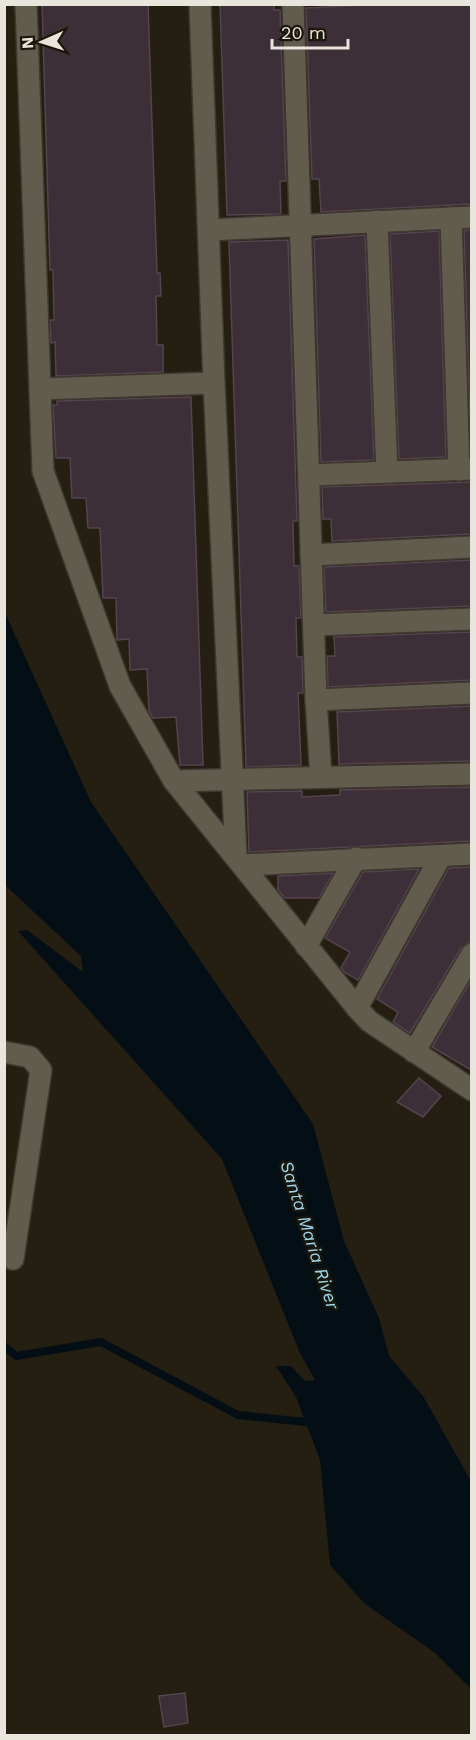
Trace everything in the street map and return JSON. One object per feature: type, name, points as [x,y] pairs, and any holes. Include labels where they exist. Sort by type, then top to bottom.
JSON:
[{"type":"street","points":[[26,4],[43,471],[120,686],[174,781],[357,1008],[369,1021],[471,1090]]},
{"type":"street","points":[[200,4],[214,383],[232,778],[239,861]]},
{"type":"street","points":[[293,4],[316,700],[321,777]]},
{"type":"street","points":[[209,230],[461,217],[465,469],[309,476]]},
{"type":"street","points":[[377,221],[387,472]]},
{"type":"street","points":[[40,389],[214,383]]},
{"type":"street","points":[[311,555],[471,547]]},
{"type":"street","points":[[315,625],[471,619]]},
{"type":"street","points":[[316,700],[471,693]]},
{"type":"street","points":[[174,781],[471,774]]},
{"type":"street","points":[[239,861],[471,854]]},
{"type":"street","points":[[357,1008],[441,856]]},
{"type":"street","points":[[306,946],[356,858]]},
{"type":"street","points":[[414,1052],[471,954]]},
{"type":"street","points":[[4,1052],[30,1056],[41,1070],[13,1259]]},
{"type":"water","name":"Santa Maria River","points":[[5,613],[91,802],[313,1124],[344,1241],[379,1318],[389,1356],[423,1396],[471,1481],[471,1689],[434,1652],[365,1604],[330,1565],[320,1460],[296,1397],[276,1366],[291,1366],[305,1381],[315,1380],[299,1351],[222,1159],[18,931],[27,930],[83,972],[81,956],[5,885]]},
{"type":"building","points":[[42,4],[148,4],[157,273],[160,273],[161,296],[156,296],[157,345],[163,345],[163,372],[56,376],[55,342],[51,343],[50,320],[54,320],[53,270],[50,270]]},
{"type":"building","points":[[220,4],[274,4],[274,10],[280,10],[286,181],[280,181],[281,214],[227,215]]},
{"type":"building","points":[[387,4],[471,4],[471,204],[321,212],[319,179],[312,179],[306,8]]},
{"type":"building","points":[[464,230],[471,230],[471,456]]},
{"type":"building","points":[[439,231],[446,457],[399,459],[390,234]]},
{"type":"building","points":[[365,235],[374,460],[321,462],[314,239]]},
{"type":"building","points":[[288,240],[297,521],[293,521],[294,566],[299,566],[301,618],[296,618],[297,657],[302,657],[303,693],[298,693],[301,765],[246,767],[229,242]]},
{"type":"building","points":[[191,397],[203,765],[180,765],[176,717],[153,718],[149,711],[147,669],[130,670],[129,639],[117,640],[116,598],[103,598],[100,528],[88,528],[86,498],[72,498],[70,458],[56,458],[53,405],[57,405],[57,401]]},
{"type":"building","points":[[471,482],[471,534],[332,541],[331,519],[323,519],[322,487]]},
{"type":"building","points":[[471,560],[471,606],[326,612],[324,567]]},
{"type":"building","points":[[471,632],[471,680],[328,687],[327,656],[335,656],[334,637]]},
{"type":"building","points":[[471,706],[471,761],[339,764],[337,712]]},
{"type":"building","points":[[471,787],[471,841],[249,852],[247,792],[302,791],[302,797],[340,795],[340,790]]},
{"type":"building","points":[[471,867],[471,941],[461,948],[410,1033],[393,1022],[398,1012],[377,999],[449,868]]},
{"type":"building","points":[[419,869],[358,980],[344,972],[341,968],[350,952],[325,938],[363,872]]},
{"type":"building","points":[[333,873],[319,898],[285,898],[278,890],[278,876]]},
{"type":"building","points":[[471,980],[471,1070],[432,1047]]},
{"type":"building","points":[[419,1078],[441,1096],[423,1117],[397,1102]]},
{"type":"building","points":[[185,1693],[188,1723],[164,1727],[159,1696]]},
{"type":"waterway","points":[[4,1346],[16,1356],[101,1342],[238,1415],[315,1423]]}]
